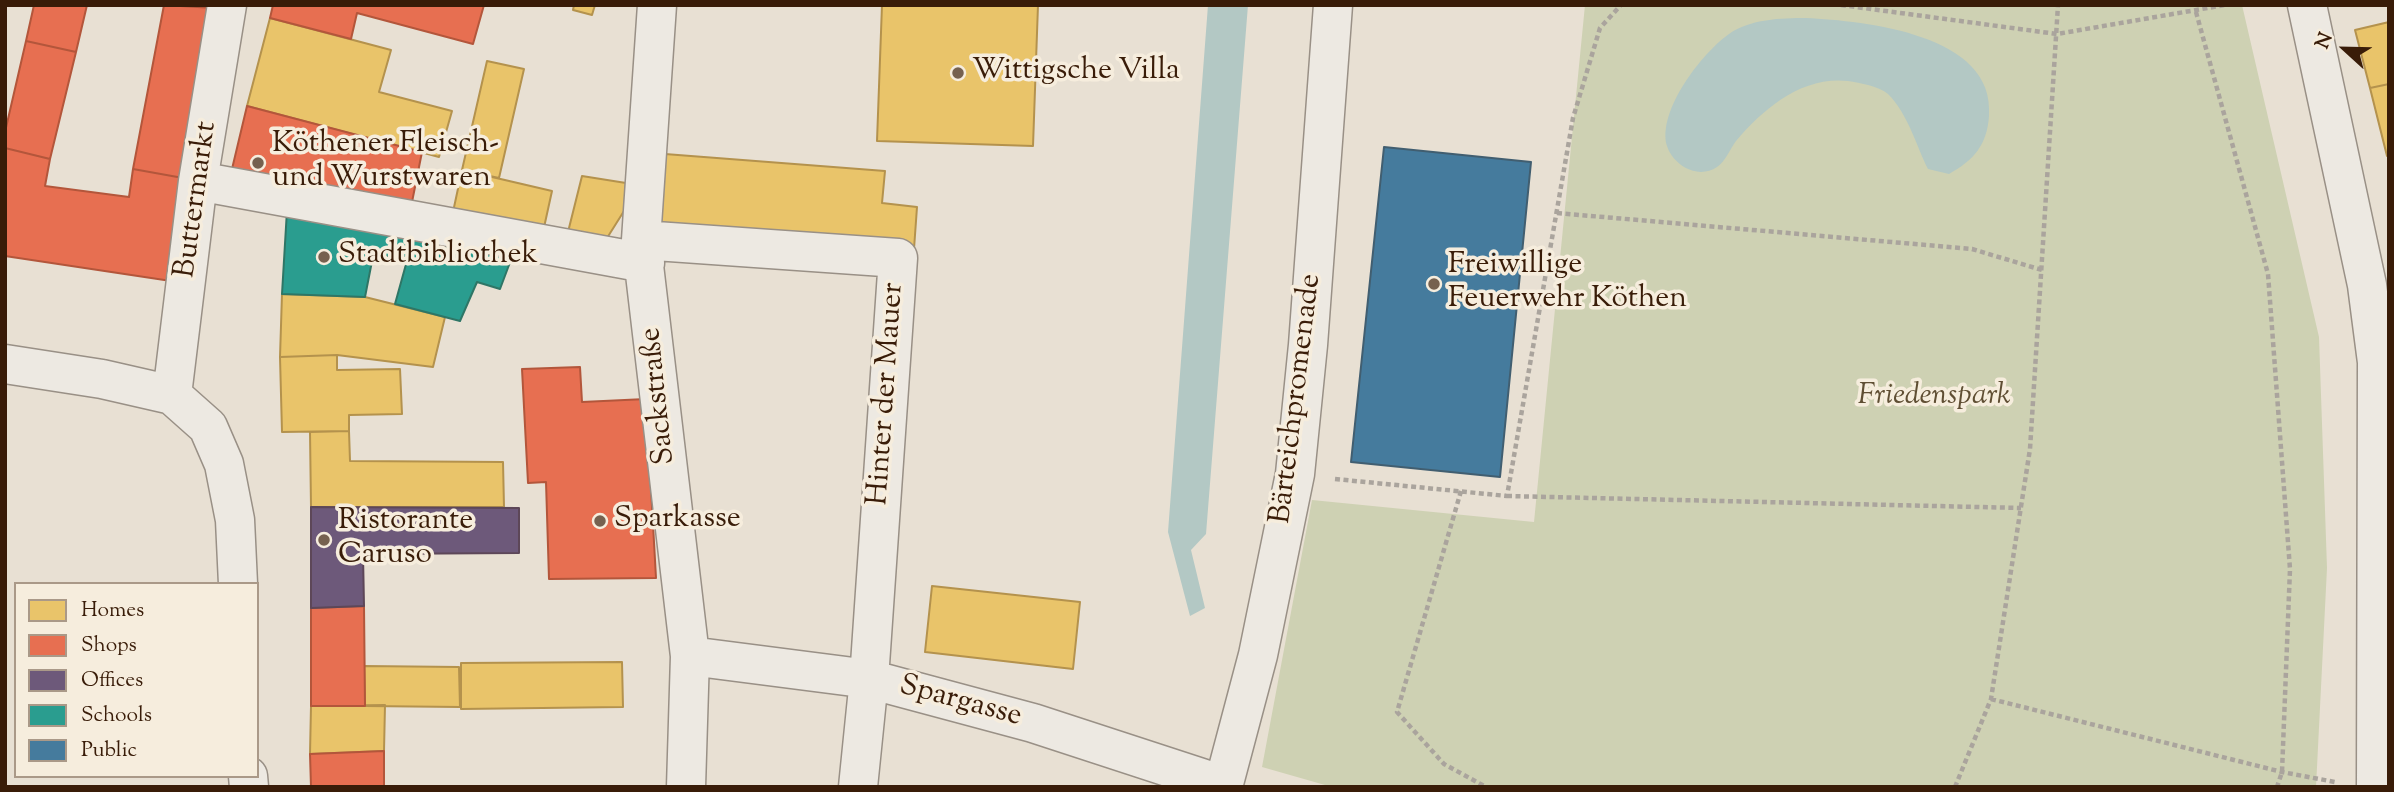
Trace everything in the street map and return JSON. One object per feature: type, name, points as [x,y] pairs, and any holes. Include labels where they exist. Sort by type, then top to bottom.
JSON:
[{"type":"street","name":"Buttermarkt","points":[[172,395],[198,181],[227,5]]},
{"type":"street","name":"Sackstraße","points":[[657,5],[643,251],[690,656],[686,787]]},
{"type":"street","name":"Bärteichpromenade","points":[[1223,786],[1258,655],[1295,474],[1308,345],[1333,5]]},
{"type":"street","points":[[2307,5],[2367,285],[2377,362],[2371,785]]},
{"type":"street","points":[[198,181],[643,251]]},
{"type":"street","name":"Hinter der Mauer","points":[[643,251],[898,258],[869,679],[858,787]]},
{"type":"street","points":[[5,364],[102,379],[172,395],[208,427],[224,464],[235,520],[238,582]]},
{"type":"street","name":"Spargasse","points":[[690,656],[869,679],[1033,723],[1223,786]]},
{"type":"path","points":[[1507,496],[1573,118],[1600,28],[1621,5]]},
{"type":"path","points":[[1841,5],[2057,34],[2225,5]]},
{"type":"path","points":[[1955,787],[1991,699],[2030,449],[2058,5]]},
{"type":"path","points":[[2196,12],[2268,274],[2290,569],[2282,772],[2277,787]]},
{"type":"path","points":[[1557,213],[1972,249],[2042,270]]},
{"type":"path","points":[[1295,474],[1507,496],[2021,508]]},
{"type":"path","points":[[1461,491],[1397,712],[1444,764],[1486,787]]},
{"type":"path","points":[[1991,699],[2282,772],[2371,785]]},
{"type":"green space","name":"Friedenspark","points":[[1585,5],[2242,5],[2319,337],[2327,568],[2316,787],[1332,787],[1262,767],[1312,500],[1534,522]]},
{"type":"shaded area","points":[[1208,5],[1248,5],[1206,534],[1191,550],[1205,608],[1190,616],[1168,532]]},
{"type":"shaded area","points":[[1806,18],[1860,23],[1922,37],[1950,50],[1972,67],[1986,88],[1989,116],[1978,151],[1949,174],[1928,169],[1906,120],[1888,94],[1864,84],[1831,81],[1800,89],[1772,106],[1736,141],[1722,162],[1710,171],[1694,171],[1680,164],[1667,146],[1669,116],[1684,84],[1707,55],[1729,34],[1746,25],[1776,19]]},
{"type":"building: Homes","points":[[574,5],[595,5],[592,15],[573,10]]},
{"type":"building: Homes","name":"Wittigsche Villa","points":[[882,5],[1038,5],[1033,146],[877,141]]},
{"type":"building: Homes","points":[[270,18],[391,50],[379,92],[452,111],[439,157],[247,106]]},
{"type":"building: Homes","points":[[2389,22],[2389,84],[2370,88],[2355,30]]},
{"type":"building: Homes","points":[[487,61],[524,69],[499,178],[462,170]]},
{"type":"building: Homes","points":[[2389,84],[2389,156],[2387,156],[2370,88]]},
{"type":"building: Homes","points":[[665,154],[885,171],[882,203],[917,207],[914,249],[659,227]]},
{"type":"building: Homes","points":[[462,170],[552,191],[543,232],[453,212]]},
{"type":"building: Homes","points":[[582,176],[626,183],[624,211],[602,246],[567,236]]},
{"type":"building: Homes","points":[[282,294],[365,297],[445,317],[433,367],[337,355],[280,357]]},
{"type":"building: Homes","points":[[337,355],[337,370],[400,369],[402,414],[349,415],[349,431],[282,432],[280,357]]},
{"type":"building: Homes","points":[[349,431],[350,461],[503,462],[504,507],[311,507],[310,432]]},
{"type":"building: Homes","points":[[932,586],[1080,602],[1073,669],[925,652]]},
{"type":"building: Homes","points":[[622,662],[623,707],[461,709],[461,663]]},
{"type":"building: Homes","points":[[364,666],[459,667],[460,707],[365,706]]},
{"type":"building: Homes","points":[[385,705],[384,751],[310,754],[311,706]]},
{"type":"building: Shops","points":[[34,5],[87,5],[76,52],[26,41]]},
{"type":"building: Shops","points":[[164,5],[214,8],[183,178],[133,169]]},
{"type":"building: Shops","points":[[273,5],[484,5],[473,44],[357,13],[351,39],[270,18]]},
{"type":"building: Shops","points":[[26,41],[76,52],[50,159],[5,148],[5,132]]},
{"type":"building: Shops","points":[[247,106],[422,152],[412,202],[232,169]]},
{"type":"building: Shops","points":[[5,148],[50,159],[45,186],[129,197],[133,169],[183,178],[171,281],[5,256]]},
{"type":"building: Shops","points":[[580,367],[582,402],[646,399],[656,578],[549,579],[546,482],[528,483],[522,369]]},
{"type":"building: Shops","points":[[364,606],[365,706],[311,706],[311,608]]},
{"type":"building: Shops","points":[[384,751],[384,787],[311,787],[310,754]]},
{"type":"building: Offices","points":[[311,507],[519,508],[519,553],[363,554],[364,606],[311,608]]},
{"type":"building: Schools","points":[[287,210],[512,257],[500,289],[477,282],[460,321],[395,304],[408,257],[373,256],[365,297],[282,294]]},
{"type":"building: Public","name":"Freiwillige Feuerwehr Köthen","points":[[1384,147],[1531,162],[1500,477],[1351,462]]},
{"type":"place","name":"Wittigsche Villa","points":[[958,73]]},
{"type":"place","name":"Köthener Fleisch- und Wurstwaren","points":[[258,163]]},
{"type":"place","name":"Stadtbibliothek","points":[[324,257]]},
{"type":"place","name":"Freiwillige Feuerwehr Köthen","points":[[1434,284]]},
{"type":"place","name":"Sparkasse","points":[[600,521]]},
{"type":"place","name":"Ristorante Caruso","points":[[324,540]]}]
